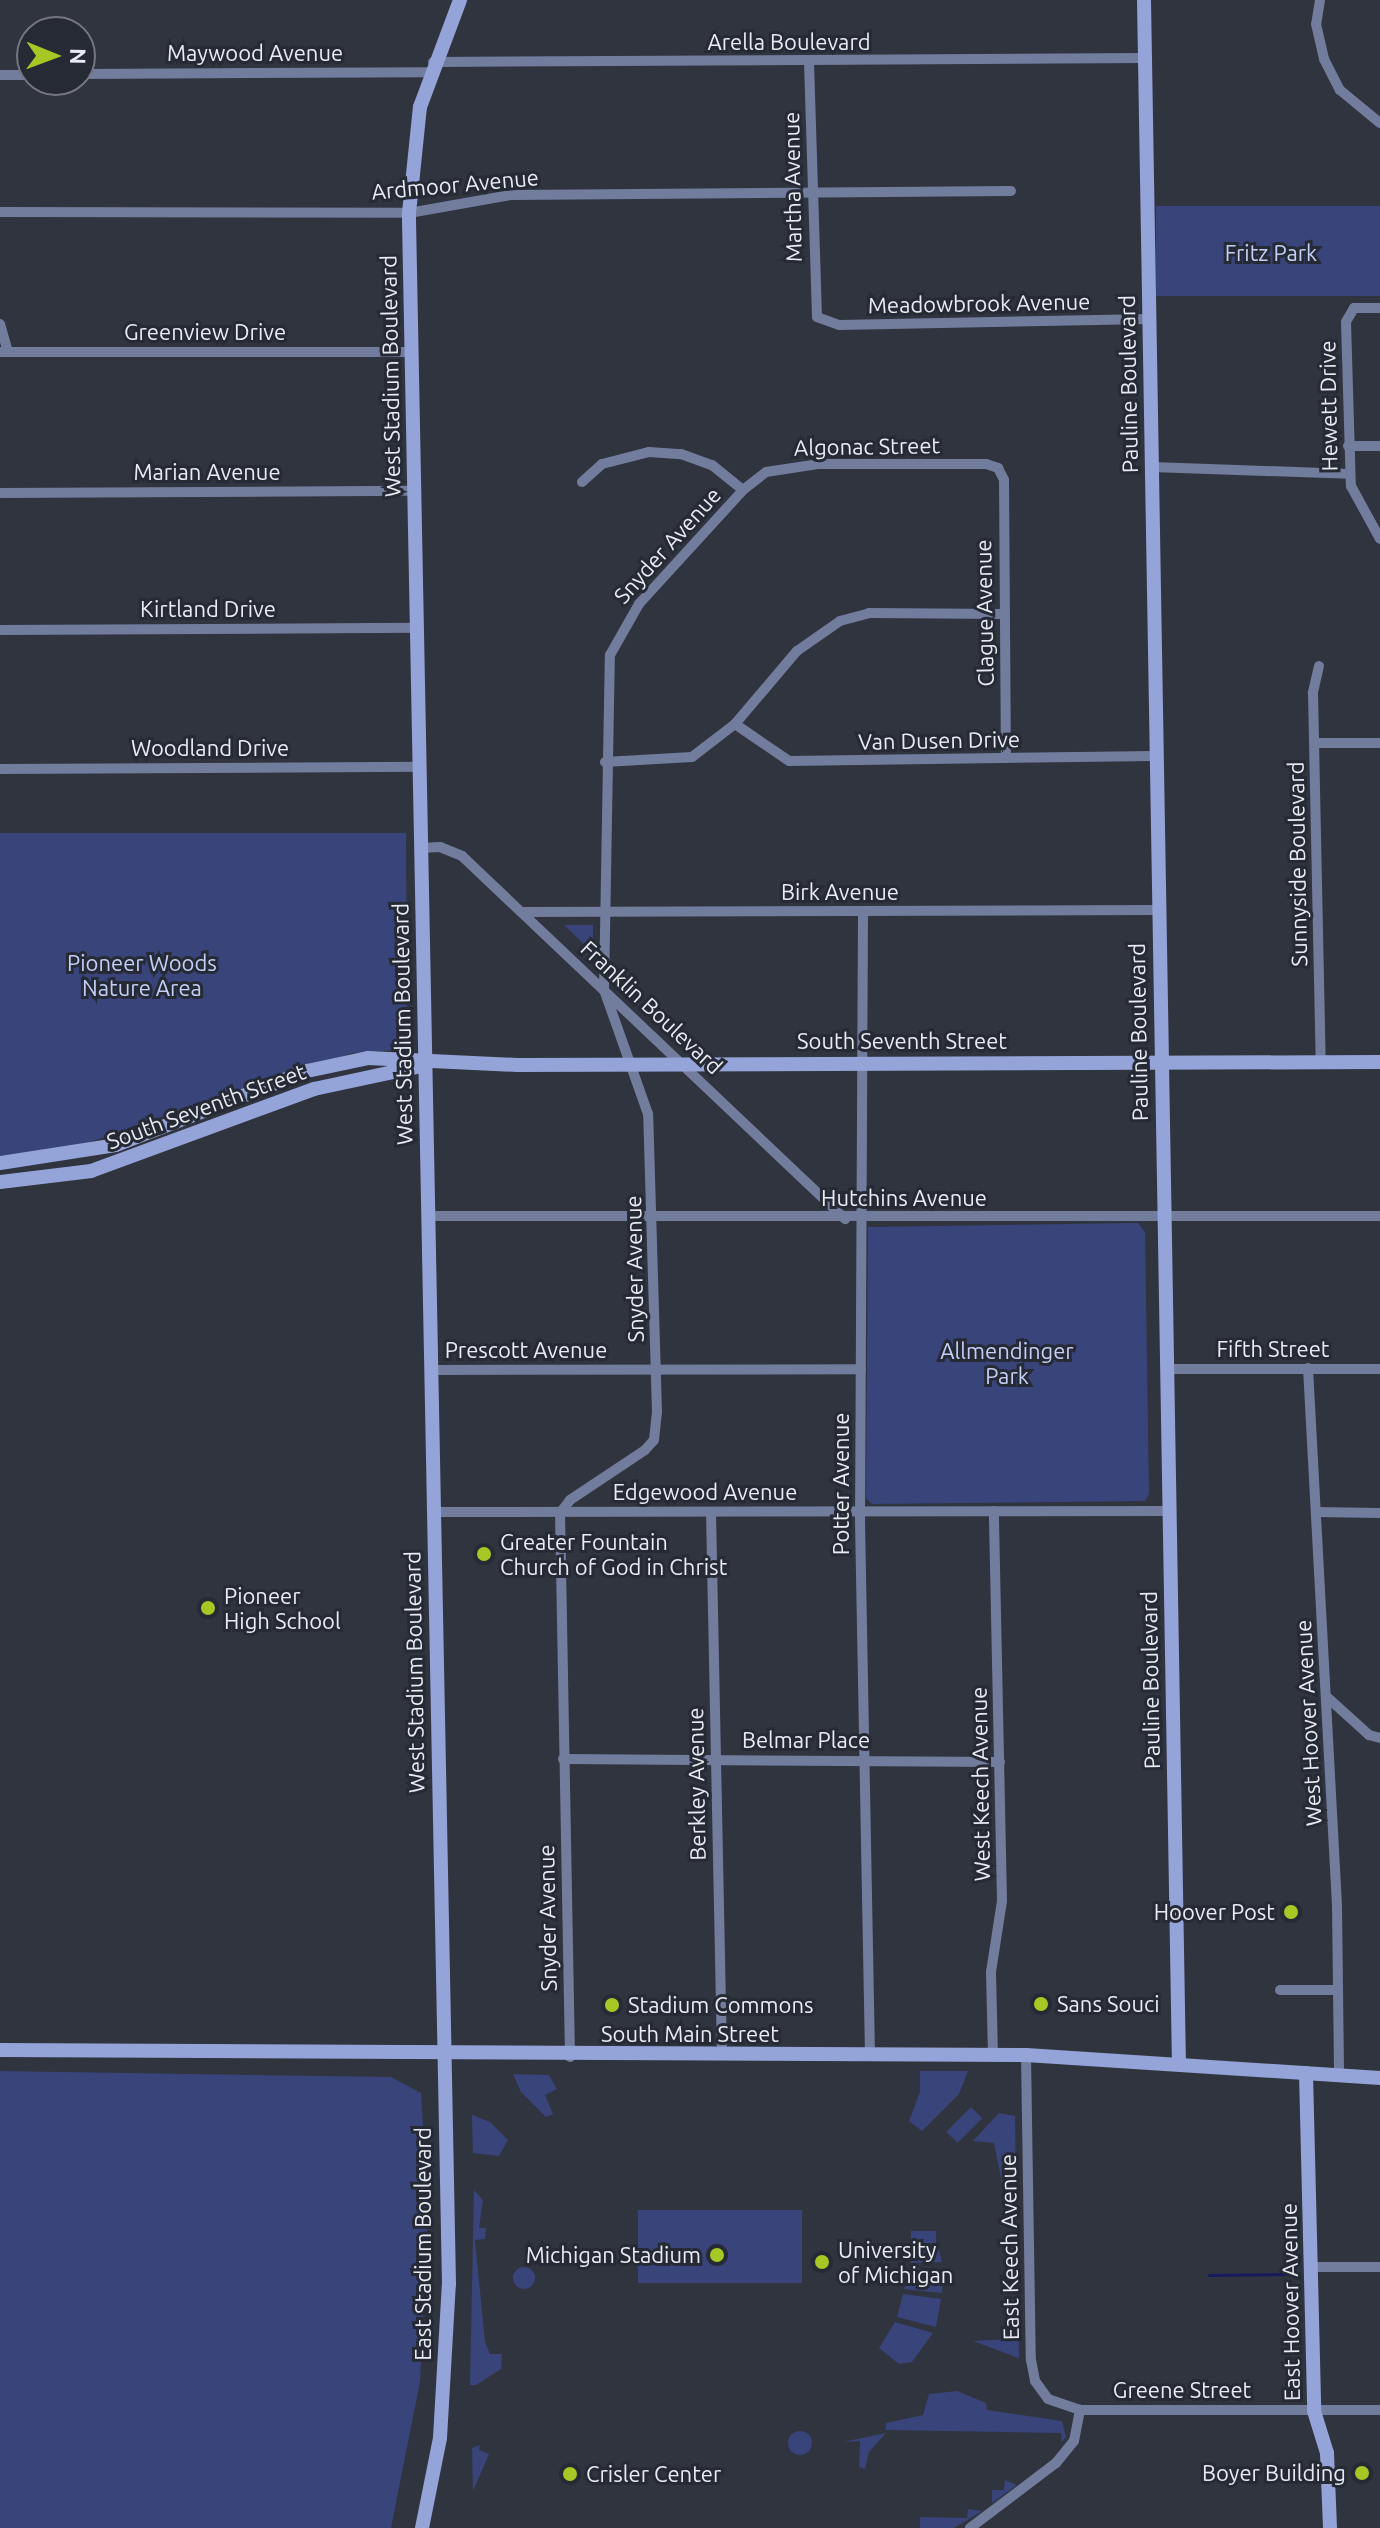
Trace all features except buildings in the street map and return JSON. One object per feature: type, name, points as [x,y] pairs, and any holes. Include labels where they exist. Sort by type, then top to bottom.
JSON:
[{"type":"street","name":"West Stadium Boulevard","points":[[444,2055],[409,213],[413,140],[432,67],[460,0]]},
{"type":"street","name":"Pauline Boulevard","points":[[1144,0],[1179,2064]]},
{"type":"street","points":[[1320,0],[1316,24],[1324,59],[1340,90],[1380,123]]},
{"type":"street","name":"Arella Boulevard","points":[[432,67],[1145,58]]},
{"type":"street","name":"Martha Avenue","points":[[809,62],[815,310]]},
{"type":"street","name":"Maywood Avenue","points":[[96,74],[432,67]]},
{"type":"street","name":"Ardmoor Avenue","points":[[0,212],[409,213],[511,195],[1011,191]]},
{"type":"street","name":"Hewett Drive","points":[[1380,308],[1348,311],[1349,474],[1359,509],[1380,539]]},
{"type":"street","name":"Meadowbrook Avenue","points":[[815,310],[824,322],[839,325],[1150,319]]},
{"type":"street","points":[[0,324],[4,352]]},
{"type":"street","name":"Greenview Drive","points":[[4,352],[411,352]]},
{"type":"street","points":[[1348,446],[1380,446]]},
{"type":"street","points":[[582,482],[602,464],[649,452],[681,454],[712,465],[743,490]]},
{"type":"street","name":"Algonac Street","points":[[743,490],[766,472],[785,467],[998,468]]},
{"type":"street","points":[[1152,467],[1349,474]]},
{"type":"street","name":"Clague Avenue","points":[[998,468],[1004,493],[1006,758]]},
{"type":"street","name":"Snyder Avenue","points":[[570,2057],[560,1513],[654,1440],[656,1369],[654,1217],[648,1114],[634,1065],[604,990],[606,675],[618,632],[743,490]]},
{"type":"street","name":"Marian Avenue","points":[[0,493],[413,491]]},
{"type":"street","points":[[605,762],[692,757],[735,724],[797,651],[840,621],[869,613],[1004,614]]},
{"type":"street","name":"Kirtland Drive","points":[[0,630],[417,628]]},
{"type":"street","name":"Sunnyside Boulevard","points":[[1319,666],[1313,693],[1321,1062]]},
{"type":"street","name":"Van Dusen Drive","points":[[735,724],[789,761],[1155,756]]},
{"type":"street","points":[[1315,743],[1380,743]]},
{"type":"street","name":"Woodland Drive","points":[[0,769],[420,767]]},
{"type":"street","name":"Franklin Boulevard","points":[[420,848],[440,847],[462,856],[845,1219]]},
{"type":"street","name":"Birk Avenue","points":[[522,912],[1158,910]]},
{"type":"street","name":"Potter Avenue","points":[[863,912],[860,1512],[870,2055]]},
{"type":"street","name":"South Seventh Street","points":[[0,1163],[116,1145],[341,1062],[392,1057],[425,1065]]},
{"type":"street","name":"South Seventh Street","points":[[0,1182],[91,1171],[314,1089],[425,1065],[1380,1062]]},
{"type":"street","name":"Hutchins Avenue","points":[[427,1216],[862,1220],[1380,1216]]},
{"type":"street","name":"West Hoover Avenue","points":[[1308,1368],[1327,1697],[1339,2076]]},
{"type":"street","name":"Prescott Avenue","points":[[431,1370],[861,1369]]},
{"type":"street","name":"Fifth Street","points":[[1166,1369],[1380,1369]]},
{"type":"street","name":"West Keech Avenue","points":[[993,2055],[991,1972],[1002,1901],[994,1511]]},
{"type":"street","name":"Edgewood Avenue","points":[[433,1512],[1169,1511]]},
{"type":"street","name":"Berkley Avenue","points":[[711,1512],[722,2055]]},
{"type":"street","points":[[1316,1512],[1380,1513]]},
{"type":"street","points":[[1327,1697],[1374,1736],[1380,1749]]},
{"type":"street","name":"Belmar Place","points":[[563,1759],[1000,1762]]},
{"type":"street","points":[[1280,1990],[1338,1990]]},
{"type":"street","name":"South Main Street","points":[[0,2050],[570,2057],[1026,2055],[1380,2078]]},
{"type":"street","name":"East Stadium Boulevard","points":[[422,2528],[440,2438],[449,2284],[444,2055]]},
{"type":"street","name":"East Keech Avenue","points":[[1026,2055],[1031,2360],[1038,2387],[1048,2399],[1080,2410]]},
{"type":"street","name":"East Hoover Avenue","points":[[1306,2073],[1314,2411],[1327,2453],[1330,2528]]},
{"type":"street","points":[[1310,2267],[1380,2267]]},
{"type":"street","points":[[970,2528],[1056,2463],[1074,2441],[1080,2410]]},
{"type":"street","name":"Greene Street","points":[[1080,2410],[1380,2410]]},
{"type":"green space","name":"Fritz Park","points":[[1156,206],[1380,206],[1380,296],[1156,296]]},
{"type":"green space","name":"Pioneer Woods Nature Area","points":[[0,833],[406,833],[407,1042],[396,1050],[353,1053],[279,1075],[79,1146],[0,1156]]},
{"type":"green space","points":[[564,925],[593,925],[593,953]]},
{"type":"green space","name":"Allmendinger Park","points":[[1138,1223],[1145,1232],[1149,1494],[1145,1501],[872,1504],[866,1498],[868,1227]]},
{"type":"green space","points":[[0,2071],[391,2077],[421,2093],[428,2211],[420,2382],[391,2528],[0,2528]]},
{"type":"green space","points":[[920,2071],[968,2071],[959,2094],[922,2131],[909,2121],[920,2092]]},
{"type":"green space","points":[[513,2074],[549,2075],[557,2089],[545,2095],[553,2114],[546,2117],[521,2092]]},
{"type":"green space","points":[[971,2107],[982,2118],[958,2143],[946,2132]]},
{"type":"green space","points":[[999,2113],[1015,2116],[1016,2193],[1007,2194],[1006,2183],[1002,2183],[994,2143],[973,2141]]},
{"type":"green space","points":[[472,2115],[490,2122],[508,2140],[499,2156],[473,2153]]},
{"type":"green space","points":[[474,2190],[483,2200],[479,2228],[486,2228],[485,2239],[475,2240],[485,2342],[490,2354],[502,2354],[501,2369],[476,2385],[470,2385]]},
{"type":"green space","points":[[638,2210],[802,2210],[802,2283],[638,2283]]},
{"type":"green space","points":[[911,2231],[936,2231],[936,2244],[911,2244]]},
{"type":"green space","points":[[911,2249],[939,2250],[942,2262],[911,2263]]},
{"type":"green space","points":[[520,2267],[528,2267],[535,2278],[528,2289],[520,2289],[513,2282],[513,2274]]},
{"type":"green space","points":[[911,2268],[943,2270],[942,2293],[904,2289]]},
{"type":"green space","points":[[903,2294],[941,2299],[936,2327],[897,2317]]},
{"type":"green space","points":[[1010,2300],[1018,2300],[1019,2358],[973,2341],[1010,2339]]},
{"type":"green space","points":[[895,2322],[933,2333],[912,2362],[899,2364],[879,2348]]},
{"type":"green space","points":[[957,2391],[986,2403],[987,2410],[1062,2421],[1066,2437],[1062,2442],[1061,2433],[886,2430],[886,2423],[923,2415],[929,2394]]},
{"type":"green space","points":[[800,2431],[809,2434],[812,2443],[809,2452],[800,2455],[791,2452],[788,2443],[791,2434]]},
{"type":"green space","points":[[886,2433],[869,2452],[865,2469],[859,2467],[860,2441],[843,2442]]},
{"type":"green space","points":[[480,2445],[479,2450],[489,2454],[473,2491],[472,2448]]},
{"type":"green space","points":[[1005,2480],[1017,2485],[992,2503],[992,2490],[1004,2490]]},
{"type":"green space","points":[[968,2509],[982,2511],[954,2528],[920,2528],[920,2517],[967,2518]]},
{"type":"waterway","points":[[1209,2275],[1289,2274]]},
{"type":"place","name":"Greater Fountain Church of God in Christ","points":[[484,1554]]},
{"type":"place","name":"Pioneer High School","points":[[208,1608]]},
{"type":"place","name":"Hoover Post","points":[[1291,1912]]},
{"type":"place","name":"Sans Souci","points":[[1041,2004]]},
{"type":"place","name":"Stadium Commons","points":[[612,2005]]},
{"type":"place","name":"Michigan Stadium","points":[[717,2255]]},
{"type":"place","name":"University of Michigan","points":[[822,2262]]},
{"type":"place","name":"Boyer Building","points":[[1362,2473]]},
{"type":"place","name":"Crisler Center","points":[[570,2474]]}]
